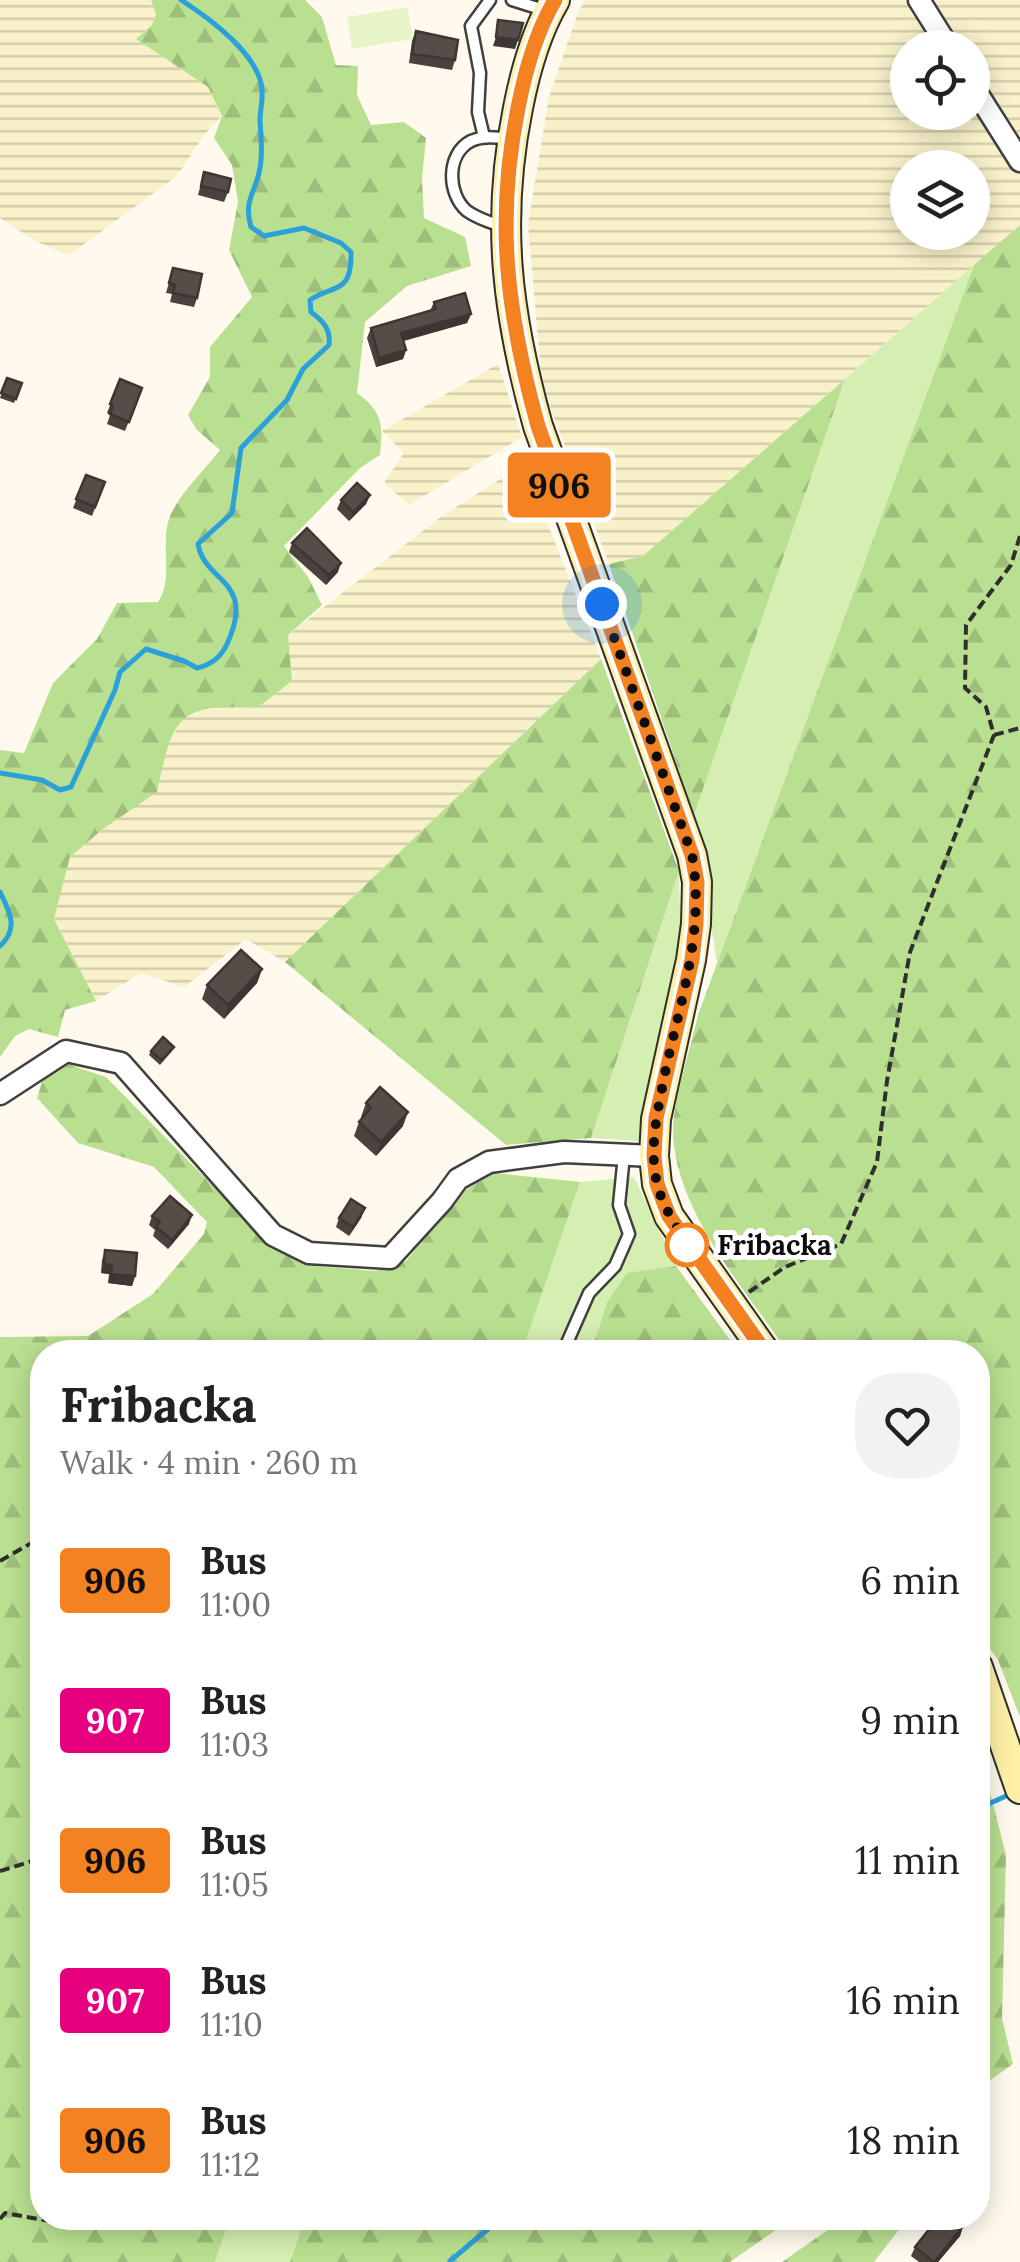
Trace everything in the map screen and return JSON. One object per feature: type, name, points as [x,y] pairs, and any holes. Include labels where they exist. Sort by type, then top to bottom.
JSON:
[{"type":"street","points":[[919,0],[938,30]]},
{"type":"street","points":[[552,6],[498,138],[505,182],[509,296],[520,362],[538,426],[692,855],[697,882],[692,960],[662,1087],[654,1156],[657,1184],[669,1216],[694,1256],[757,1340]]},
{"type":"street","points":[[990,114],[1020,161]]},
{"type":"street","points":[[0,1094],[66,1052],[121,1063],[273,1235],[309,1254],[390,1258],[442,1202],[458,1178],[490,1162],[564,1152],[654,1156]]},
{"type":"street","points":[[990,1702],[1020,1788]]},
{"type":"lane","points":[[490,0],[471,26],[480,73],[478,112],[498,138],[468,142],[458,155],[451,184],[458,201],[468,211],[504,227]]},
{"type":"lane","points":[[512,0],[552,6]]},
{"type":"lane","points":[[567,1340],[589,1293],[615,1266],[629,1234],[619,1205],[624,1154]]},
{"type":"path","points":[[733,1304],[785,1267],[841,1244],[877,1162],[886,1081],[910,952],[994,735],[986,707],[965,688],[966,625],[1012,565],[1020,536]]},
{"type":"path","points":[[994,735],[1020,728]]},
{"type":"path","points":[[0,1561],[30,1544]]},
{"type":"path","points":[[0,1870],[30,1861]]},
{"type":"path","points":[[0,2219],[5,2213],[30,2218]]},
{"type":"shaded area","points":[[0,0],[151,0],[156,14],[152,25],[136,39],[208,87],[222,116],[177,176],[69,255],[35,241],[0,218]]},
{"type":"shaded area","points":[[586,0],[1020,0],[1020,225],[643,556],[609,564],[542,385],[528,224],[549,97]]},
{"type":"shaded area","points":[[498,364],[522,437],[409,505],[384,483],[404,453],[382,431]]},
{"type":"shaded area","points":[[524,464],[601,659],[285,962],[246,939],[184,987],[141,973],[96,1001],[54,918],[70,857],[156,792],[165,751],[183,717],[211,705],[257,708],[292,681],[288,635],[442,516]]},
{"type":"green space","points":[[151,0],[305,0],[322,17],[336,65],[358,66],[357,95],[371,125],[404,122],[426,138],[424,218],[465,237],[471,266],[407,286],[365,322],[357,393],[372,406],[379,420],[380,455],[360,468],[284,546],[308,577],[322,605],[288,635],[292,681],[257,708],[210,708],[183,720],[168,747],[157,792],[70,857],[54,919],[96,1001],[65,1010],[58,1037],[29,1029],[15,1036],[0,1057],[0,750],[24,753],[53,683],[97,639],[117,603],[158,602],[165,583],[167,530],[172,511],[220,450],[196,429],[188,415],[210,377],[210,347],[252,297],[229,250],[238,202],[232,165],[214,138],[222,116],[208,87],[136,39],[152,25],[156,14]]},
{"type":"green space","points":[[407,7],[413,39],[352,49],[347,17]]},
{"type":"green space","points":[[1020,225],[1020,1717],[990,1648],[990,1340],[779,1340],[698,1218],[676,1159],[673,1129],[698,1015],[974,265]]},
{"type":"green space","points":[[974,265],[717,963],[694,815],[845,379]]},
{"type":"green space","points":[[845,379],[694,815],[609,564],[643,556]]},
{"type":"green space","points":[[601,659],[679,871],[591,1138],[506,1145],[285,962]]},
{"type":"green space","points":[[679,871],[681,955],[649,1085],[640,1141],[591,1138]]},
{"type":"green space","points":[[67,1064],[106,1077],[272,1246],[316,1266],[375,1271],[406,1261],[462,1192],[494,1173],[580,1182],[526,1340],[30,1340],[30,2230],[226,2230],[215,2262],[0,2262],[0,1337],[88,1336],[153,1294],[204,1234],[207,1222],[154,1167],[78,1143],[37,1098],[43,1079]]},
{"type":"green space","points":[[634,1177],[676,1266],[627,1274],[607,1302],[595,1340],[526,1340],[580,1182]]},
{"type":"green space","points":[[676,1266],[730,1340],[595,1340],[607,1302],[627,1273]]},
{"type":"green space","points":[[990,1792],[1006,1855],[1002,2018],[1013,2064],[990,2080]]},
{"type":"green space","points":[[226,2230],[301,2230],[290,2262],[215,2262]]},
{"type":"green space","points":[[301,2230],[776,2230],[730,2262],[290,2262]]},
{"type":"green space","points":[[828,2230],[899,2230],[874,2262],[782,2262]]},
{"type":"building","points":[[498,20],[523,23],[518,40],[496,37]]},
{"type":"building","points":[[416,31],[458,40],[455,60],[412,54]]},
{"type":"building","points":[[204,172],[231,179],[228,192],[201,186]]},
{"type":"building","points":[[173,268],[202,274],[197,298],[173,293],[175,285],[169,283]]},
{"type":"building","points":[[465,293],[471,314],[401,333],[406,350],[379,358],[371,328],[436,309],[434,302]]},
{"type":"building","points":[[7,378],[22,383],[16,399],[1,393]]},
{"type":"building","points":[[120,379],[142,388],[129,422],[110,414]]},
{"type":"building","points":[[86,475],[105,482],[95,507],[76,499]]},
{"type":"building","points":[[357,483],[370,495],[353,512],[341,500]]},
{"type":"building","points":[[307,528],[341,563],[329,575],[292,543]]},
{"type":"building","points":[[241,950],[262,969],[228,1005],[207,985]]},
{"type":"building","points":[[163,1037],[174,1047],[162,1060],[151,1051]]},
{"type":"building","points":[[380,1087],[408,1112],[381,1142],[359,1122],[371,1108],[366,1103]]},
{"type":"building","points":[[170,1196],[192,1215],[172,1240],[156,1227],[160,1222],[152,1216]]},
{"type":"building","points":[[351,1199],[365,1208],[353,1227],[339,1218]]},
{"type":"building","points":[[105,1250],[137,1253],[135,1276],[111,1274],[112,1265],[104,1264]]},
{"type":"building","points":[[928,2230],[960,2230],[934,2262],[915,2247]]},
{"type":"waterway","points":[[0,773],[42,780],[60,790],[71,787],[120,672],[146,649],[197,668],[222,653],[235,623],[236,606],[233,594],[209,567],[198,544],[232,513],[241,448],[287,400],[303,369],[329,345],[327,330],[311,312],[310,300],[345,282],[351,266],[351,252],[341,243],[304,228],[264,236],[251,227],[249,203],[261,156],[259,77],[231,39],[181,0]]},
{"type":"waterway","points":[[0,892],[11,927],[0,946]]},
{"type":"waterway","points":[[990,1803],[1006,1796]]},
{"type":"waterway","points":[[450,2261],[487,2230]]},
{"type":"bus line","name":"906","points":[[555,0],[523,84],[505,182],[509,296],[520,362],[538,426],[692,855],[697,882],[692,960],[656,1118],[657,1184],[669,1216],[694,1256],[757,1340]]},
{"type":"place","name":"Fribacka","points":[[687,1245]]},
{"type":"route","points":[[602,604],[692,855],[697,882],[692,960],[656,1118],[654,1156],[657,1184],[669,1216],[687,1245]]}]
